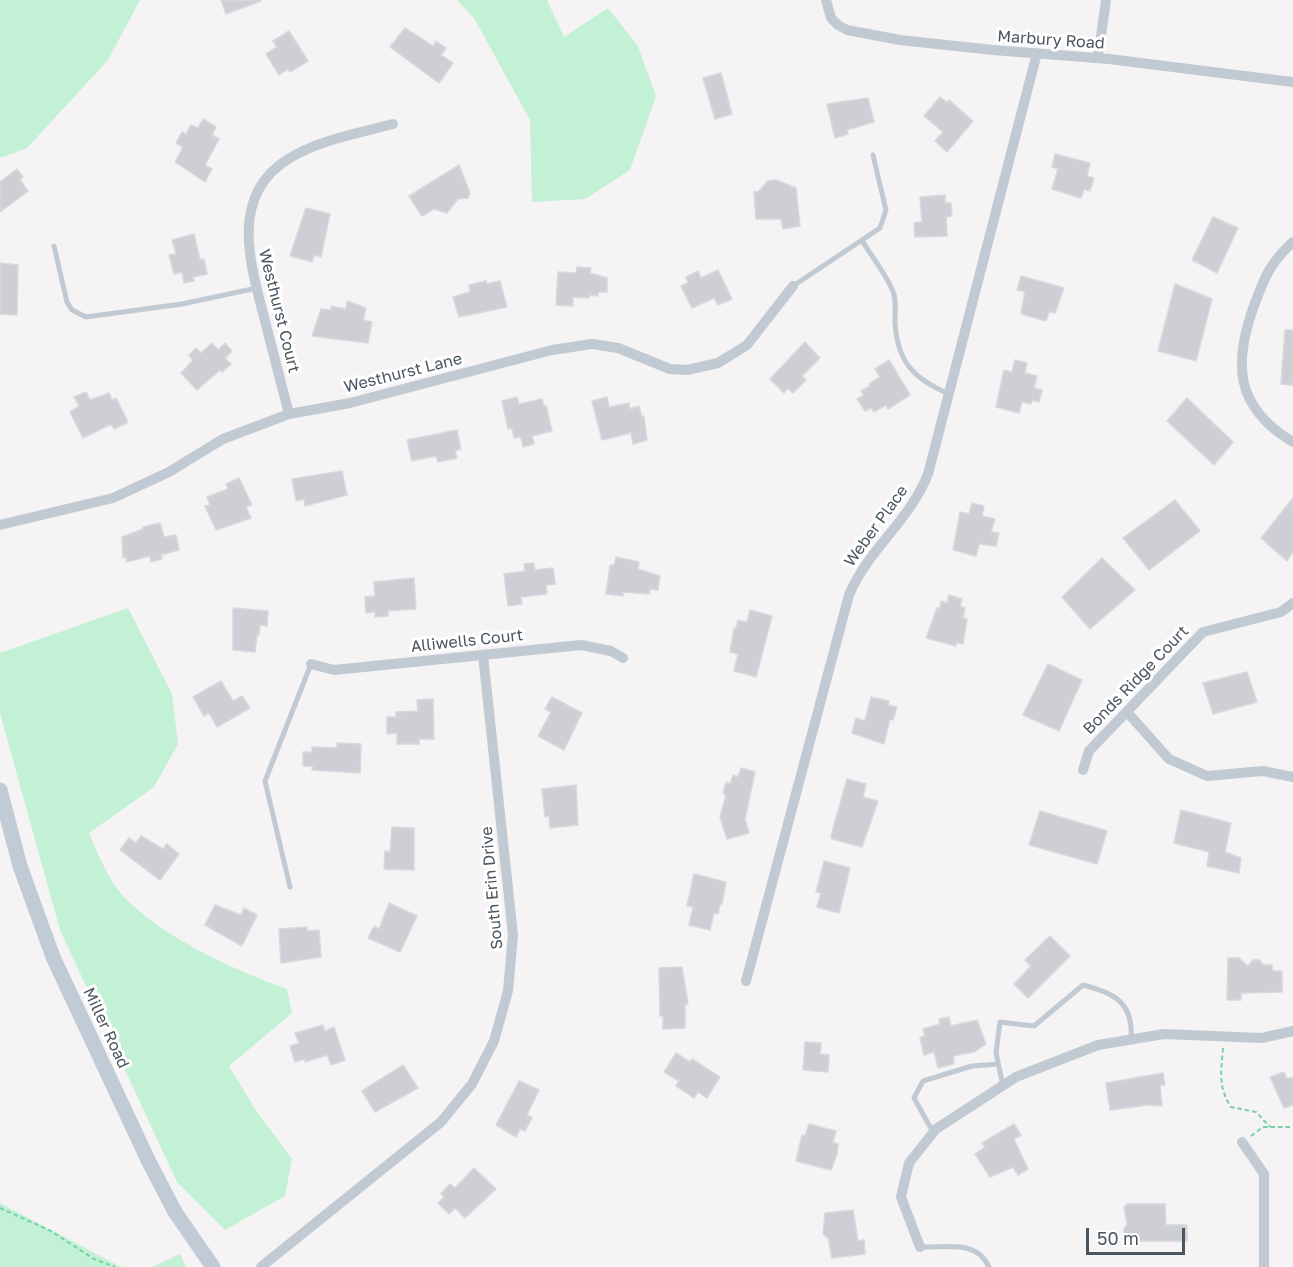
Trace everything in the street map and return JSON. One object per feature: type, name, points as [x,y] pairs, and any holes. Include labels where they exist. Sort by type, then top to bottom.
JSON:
[{"type":"street","name":"Marbury Road","points":[[826,0],[831,18],[847,30],[900,40],[1098,58],[1293,82]]},
{"type":"street","points":[[1098,58],[1106,0]]},
{"type":"street","name":"Weber Place","points":[[746,981],[849,595],[869,557],[899,526],[920,493],[949,394],[1037,53]]},
{"type":"street","name":"Westhurst Court","points":[[289,414],[247,248],[247,232],[254,200],[273,172],[300,152],[393,124]]},
{"type":"street","points":[[1293,242],[1267,271],[1243,337],[1240,357],[1242,378],[1253,406],[1266,421],[1293,442]]},
{"type":"street","name":"Westhurst Lane","points":[[0,525],[124,494],[169,472],[223,439],[289,414],[350,403],[584,344],[618,348],[670,369],[703,368],[726,360],[747,345],[792,286]]},
{"type":"street","name":"Bonds Ridge Court","points":[[1083,770],[1089,751],[1203,632],[1281,612],[1293,603]]},
{"type":"street","name":"Alliwells Court","points":[[311,664],[334,670],[581,645],[611,651],[623,658]]},
{"type":"street","name":"South Erin Drive","points":[[261,1267],[441,1122],[472,1084],[494,1041],[508,991],[513,935],[483,655]]},
{"type":"street","points":[[1127,712],[1169,759],[1207,776],[1263,771],[1293,777]]},
{"type":"street","name":"Miller Road","points":[[0,790],[20,866],[53,957],[153,1170],[175,1212],[213,1267]]},
{"type":"street","points":[[920,1247],[901,1197],[909,1163],[933,1132],[1017,1077],[1098,1045],[1164,1034],[1262,1038],[1293,1031]]},
{"type":"street","points":[[1242,1142],[1263,1174],[1264,1267]]},
{"type":"lane","points":[[792,286],[863,242],[880,228],[886,210],[873,155]]},
{"type":"lane","points":[[863,242],[893,290],[896,340],[903,357],[916,377],[926,385],[949,394]]},
{"type":"lane","points":[[54,246],[67,302],[72,310],[87,317],[182,304],[257,288]]},
{"type":"lane","points":[[290,887],[265,781],[311,664]]},
{"type":"lane","points":[[1003,1086],[996,1053],[1000,1022],[1034,1026],[1083,985],[1109,991],[1122,1004],[1132,1021],[1131,1040]]},
{"type":"lane","points":[[933,1132],[914,1098],[923,1081],[972,1066],[998,1064]]},
{"type":"lane","points":[[920,1247],[974,1249],[983,1255],[989,1267]]},
{"type":"path","points":[[1224,1036],[1220,1083],[1227,1101],[1231,1107],[1256,1112],[1270,1127]]},
{"type":"path","points":[[1242,1142],[1263,1127],[1293,1127]]},
{"type":"path","points":[[0,1208],[51,1231],[94,1259],[115,1267]]},
{"type":"green space","points":[[0,0],[140,0],[108,60],[27,148],[0,158]]},
{"type":"green space","points":[[457,0],[547,0],[564,37],[608,8],[638,46],[656,96],[630,170],[585,199],[532,202],[530,120],[474,18]]},
{"type":"green space","points":[[128,608],[172,694],[178,744],[154,787],[89,833],[111,880],[131,904],[166,931],[205,954],[287,989],[292,1013],[229,1066],[255,1109],[292,1159],[285,1196],[225,1230],[177,1182],[60,930],[0,713],[0,653]]},
{"type":"green space","points":[[0,1203],[121,1267],[0,1267]]},
{"type":"green space","points":[[180,1254],[186,1267],[152,1267]]},
{"type":"building","points":[[221,0],[261,0],[261,1],[226,14]]},
{"type":"building","points":[[405,28],[433,46],[436,41],[446,48],[441,55],[453,63],[439,83],[390,47]]},
{"type":"building","points":[[289,31],[308,61],[290,72],[288,69],[279,75],[266,54],[277,47],[273,41]]},
{"type":"building","points":[[721,73],[732,114],[715,119],[703,78]]},
{"type":"building","points":[[940,97],[948,103],[949,100],[973,121],[947,152],[935,141],[943,132],[924,116]]},
{"type":"building","points":[[868,98],[874,122],[847,130],[848,134],[835,138],[827,104]]},
{"type":"building","points":[[203,119],[216,127],[212,135],[219,139],[205,165],[212,169],[205,182],[175,162],[183,147],[176,143],[182,132],[186,134],[191,125],[198,128]]},
{"type":"building","points":[[1055,154],[1090,163],[1087,176],[1094,178],[1090,191],[1084,189],[1081,198],[1052,189],[1058,169],[1052,167]]},
{"type":"building","points":[[459,165],[470,193],[468,198],[458,199],[447,213],[434,209],[422,216],[409,196]]},
{"type":"building","points":[[17,169],[23,177],[20,180],[28,191],[0,212],[0,182]]},
{"type":"building","points":[[776,180],[796,188],[800,226],[783,229],[781,219],[756,219],[754,192],[758,192],[768,181]]},
{"type":"building","points":[[945,195],[945,203],[951,203],[952,216],[946,217],[947,236],[915,237],[914,223],[922,222],[920,197]]},
{"type":"building","points":[[306,208],[330,214],[321,257],[314,255],[312,262],[290,256]]},
{"type":"building","points":[[1213,217],[1238,228],[1217,273],[1192,260]]},
{"type":"building","points":[[194,234],[200,260],[204,259],[207,274],[193,277],[194,281],[184,283],[182,272],[174,274],[169,255],[176,254],[172,240]]},
{"type":"building","points":[[0,263],[18,265],[17,315],[0,314]]},
{"type":"building","points":[[577,267],[591,268],[590,273],[607,278],[607,292],[598,292],[598,296],[590,295],[589,298],[573,297],[573,306],[556,305],[558,272],[576,273]]},
{"type":"building","points":[[718,270],[732,299],[718,305],[714,298],[692,308],[681,286],[688,283],[686,277],[698,271],[701,278]]},
{"type":"building","points":[[1021,276],[1064,288],[1055,313],[1049,312],[1046,321],[1021,314],[1025,292],[1017,290]]},
{"type":"building","points":[[486,281],[487,284],[500,281],[507,307],[459,317],[453,297],[470,292],[469,285]]},
{"type":"building","points":[[1175,284],[1212,299],[1196,361],[1158,351]]},
{"type":"building","points":[[347,301],[366,308],[363,320],[372,322],[368,343],[312,336],[321,309],[331,310],[331,306],[346,309]]},
{"type":"building","points":[[1285,330],[1293,330],[1293,385],[1281,384]]},
{"type":"building","points":[[805,342],[820,358],[802,376],[806,380],[793,393],[788,388],[784,393],[770,379]]},
{"type":"building","points":[[212,343],[218,350],[225,343],[232,351],[225,358],[231,364],[222,372],[220,370],[197,390],[181,373],[193,360],[189,355],[196,348],[201,353]]},
{"type":"building","points":[[889,360],[910,395],[888,409],[886,405],[874,412],[871,408],[865,411],[857,399],[864,395],[861,391],[880,377],[875,369]]},
{"type":"building","points":[[1015,360],[1027,363],[1025,373],[1037,376],[1034,388],[1042,390],[1039,402],[1032,400],[1031,404],[1022,402],[1019,413],[996,407],[1004,370],[1012,372]]},
{"type":"building","points":[[86,392],[90,400],[109,393],[112,400],[116,398],[128,422],[114,429],[111,424],[83,438],[70,412],[79,406],[74,397]]},
{"type":"building","points":[[517,397],[519,404],[542,399],[544,406],[546,405],[552,431],[532,436],[534,444],[523,447],[521,437],[514,438],[512,428],[508,429],[502,401]]},
{"type":"building","points":[[607,397],[609,407],[629,403],[630,409],[639,406],[642,417],[644,416],[647,440],[633,444],[631,433],[602,440],[592,401]]},
{"type":"building","points":[[1187,398],[1233,442],[1214,465],[1167,421]]},
{"type":"building","points":[[457,430],[461,449],[455,451],[457,458],[438,462],[436,456],[412,461],[407,440]]},
{"type":"building","points":[[342,471],[347,495],[305,506],[304,499],[296,501],[292,479]]},
{"type":"building","points":[[239,478],[252,505],[246,507],[251,518],[216,530],[205,506],[210,505],[207,497],[228,489],[226,484]]},
{"type":"building","points":[[1293,498],[1293,552],[1287,561],[1261,538]]},
{"type":"building","points":[[1175,500],[1200,531],[1149,570],[1123,538]]},
{"type":"building","points":[[972,503],[984,506],[982,516],[995,519],[991,532],[999,533],[996,546],[979,544],[976,556],[953,550],[960,512],[969,514]]},
{"type":"building","points":[[160,523],[164,537],[176,535],[179,550],[161,555],[162,559],[151,562],[150,556],[127,562],[126,557],[123,558],[122,537],[143,529],[143,527]]},
{"type":"building","points":[[616,557],[639,562],[638,569],[660,576],[658,590],[650,589],[649,594],[623,592],[623,596],[606,594],[610,565],[614,565]]},
{"type":"building","points":[[1102,558],[1135,590],[1090,629],[1062,597]]},
{"type":"building","points":[[534,563],[535,570],[553,568],[555,584],[546,585],[547,594],[521,597],[522,604],[508,606],[504,574],[525,571],[524,564]]},
{"type":"building","points":[[414,578],[416,609],[388,611],[388,616],[375,617],[375,612],[366,613],[365,597],[375,596],[374,582]]},
{"type":"building","points":[[949,595],[962,599],[960,606],[965,608],[963,618],[967,619],[963,644],[957,642],[956,646],[926,638],[937,608],[940,608],[941,601],[947,603]]},
{"type":"building","points":[[233,608],[268,611],[267,626],[260,625],[255,652],[233,650]]},
{"type":"building","points":[[750,610],[772,616],[756,677],[734,671],[738,654],[730,652],[734,628],[736,629],[738,620],[747,622]]},
{"type":"building","points":[[1048,664],[1082,680],[1059,731],[1023,715]]},
{"type":"building","points":[[1247,672],[1257,702],[1213,714],[1203,683]]},
{"type":"building","points":[[221,681],[233,701],[242,696],[250,708],[217,727],[209,713],[204,716],[193,697]]},
{"type":"building","points":[[552,697],[582,713],[564,750],[538,736],[551,712],[545,709]]},
{"type":"building","points":[[871,697],[889,701],[888,705],[897,707],[893,720],[890,719],[884,744],[852,733],[856,718],[865,721]]},
{"type":"building","points":[[433,699],[434,739],[419,739],[419,744],[397,744],[397,733],[387,734],[387,717],[396,717],[396,712],[418,711],[417,700]]},
{"type":"building","points":[[337,743],[361,744],[360,773],[312,770],[313,766],[303,766],[303,752],[312,752],[312,747],[337,748]]},
{"type":"building","points":[[741,768],[755,772],[745,819],[749,833],[727,839],[720,817],[726,795],[723,794],[726,782],[730,784],[733,775],[738,777]]},
{"type":"building","points":[[847,779],[866,784],[863,797],[878,801],[862,847],[832,839],[831,836]]},
{"type":"building","points":[[576,785],[578,825],[550,828],[549,816],[545,817],[542,789]]},
{"type":"building","points":[[1181,810],[1231,823],[1225,852],[1241,858],[1239,873],[1207,866],[1209,852],[1174,843]]},
{"type":"building","points":[[1040,811],[1107,831],[1097,864],[1029,845]]},
{"type":"building","points":[[392,827],[414,828],[414,870],[384,869],[385,851],[390,852]]},
{"type":"building","points":[[141,836],[163,849],[167,844],[179,854],[160,880],[120,850],[129,838],[136,843]]},
{"type":"building","points":[[824,861],[850,868],[839,913],[817,907],[821,893],[816,892]]},
{"type":"building","points":[[694,874],[726,882],[722,904],[720,904],[718,914],[714,913],[710,930],[689,925],[693,907],[687,906]]},
{"type":"building","points":[[389,903],[417,916],[400,952],[368,938],[374,926],[379,929]]},
{"type":"building","points":[[215,905],[241,915],[244,908],[257,915],[242,946],[205,925]]},
{"type":"building","points":[[307,927],[307,931],[319,930],[321,957],[281,963],[279,929]]},
{"type":"building","points":[[1050,936],[1070,956],[1028,998],[1014,984],[1031,966],[1025,960]]},
{"type":"building","points":[[1228,958],[1239,958],[1248,966],[1253,960],[1259,960],[1264,965],[1272,965],[1272,971],[1282,971],[1282,992],[1241,993],[1241,1000],[1227,1000]]},
{"type":"building","points":[[682,967],[688,1004],[685,1004],[685,1028],[663,1029],[663,1016],[660,1016],[659,968]]},
{"type":"building","points":[[949,1017],[951,1026],[977,1020],[986,1044],[974,1052],[953,1056],[954,1064],[938,1068],[934,1052],[924,1055],[920,1037],[925,1036],[923,1029],[940,1024],[939,1019]]},
{"type":"building","points":[[323,1025],[325,1031],[334,1027],[345,1060],[331,1065],[327,1055],[305,1062],[304,1059],[295,1062],[290,1046],[299,1043],[295,1033]]},
{"type":"building","points":[[805,1042],[821,1043],[820,1054],[829,1055],[828,1072],[803,1070]]},
{"type":"building","points":[[676,1053],[690,1062],[692,1059],[720,1077],[707,1098],[698,1092],[694,1098],[676,1086],[679,1081],[664,1072]]},
{"type":"building","points":[[403,1065],[418,1088],[375,1112],[362,1091]]},
{"type":"building","points":[[1284,1072],[1287,1079],[1293,1077],[1293,1105],[1284,1108],[1270,1077]]},
{"type":"building","points":[[1163,1073],[1165,1085],[1160,1085],[1162,1106],[1147,1105],[1110,1110],[1106,1083]]},
{"type":"building","points":[[519,1081],[539,1090],[527,1115],[532,1118],[525,1131],[520,1129],[516,1137],[496,1125]]},
{"type":"building","points":[[809,1124],[836,1131],[833,1142],[838,1144],[837,1154],[831,1170],[796,1161],[802,1135],[805,1136]]},
{"type":"building","points":[[1014,1124],[1021,1135],[1014,1139],[1028,1169],[1018,1175],[1013,1167],[990,1177],[975,1154],[985,1147],[982,1143]]},
{"type":"building","points":[[474,1168],[496,1189],[465,1218],[455,1208],[449,1214],[438,1203],[444,1197],[441,1193],[450,1184],[455,1188]]},
{"type":"building","points":[[1127,1204],[1165,1204],[1166,1225],[1187,1225],[1187,1241],[1127,1241],[1124,1237],[1124,1229],[1127,1225],[1124,1207]]},
{"type":"building","points":[[853,1210],[858,1241],[864,1240],[865,1254],[832,1258],[828,1238],[823,1234],[825,1213]]}]
